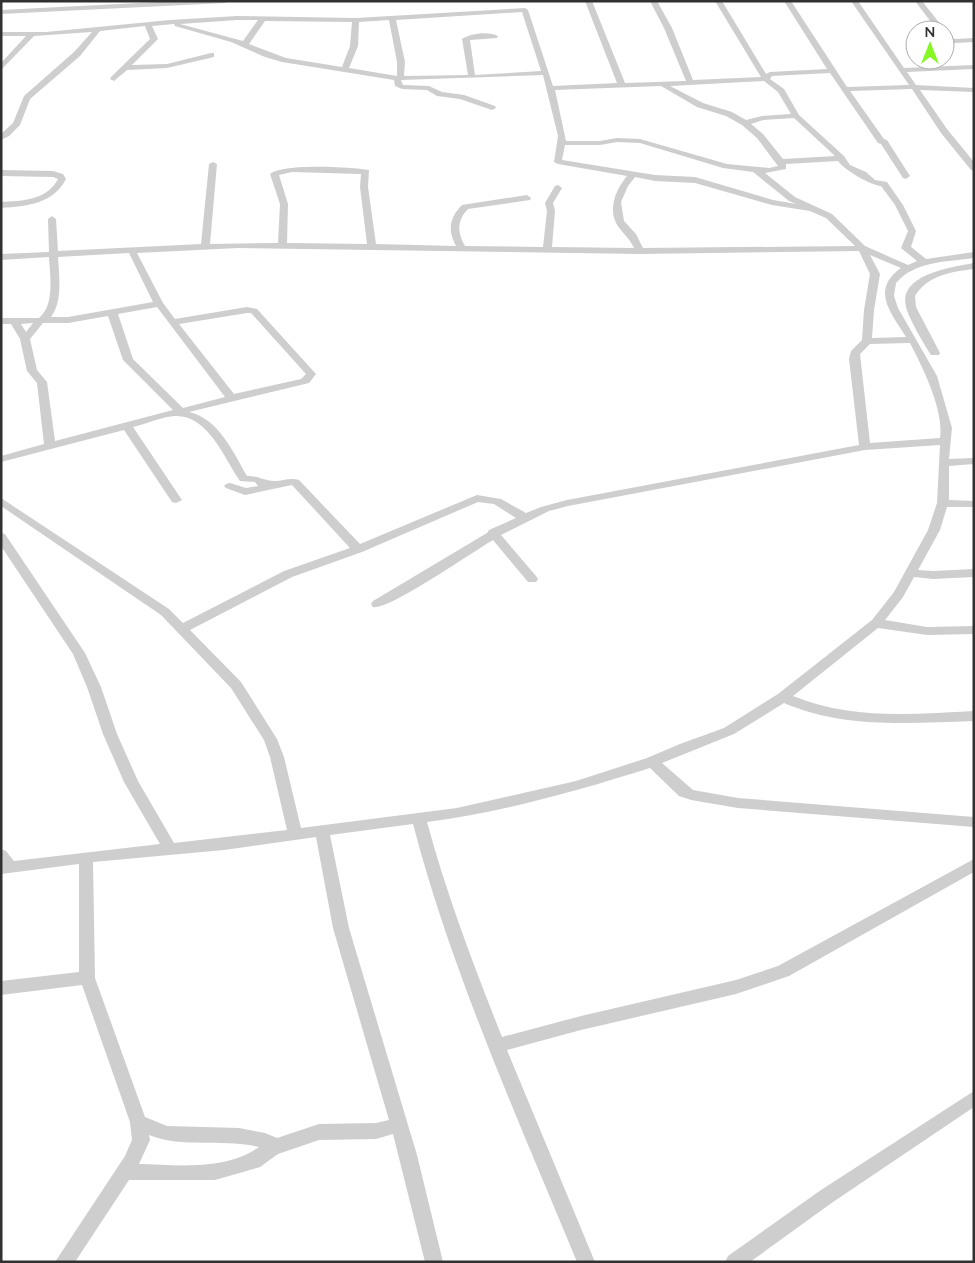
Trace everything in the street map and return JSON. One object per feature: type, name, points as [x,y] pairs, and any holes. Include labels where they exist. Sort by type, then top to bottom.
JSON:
[{"type":"street","points":[[1,12],[225,1]]},
{"type":"street","points":[[588,1],[622,86]]},
{"type":"street","points":[[654,1],[668,28],[691,84]]},
{"type":"street","points":[[718,1],[766,79],[781,91],[796,116],[841,158],[845,166],[851,171],[859,172],[873,183],[884,184],[899,205],[912,232],[906,248],[924,262]]},
{"type":"street","points":[[787,1],[860,113],[881,141],[884,142],[906,176]]},
{"type":"street","points":[[854,1],[944,132],[974,168]]},
{"type":"street","points":[[918,1],[933,20]]},
{"type":"street","points":[[523,2],[551,88],[563,143],[557,159],[558,162],[633,174],[697,181],[748,196],[800,208],[811,208]]},
{"type":"street","points":[[1,34],[32,34],[170,22],[263,19],[392,19],[525,10]]},
{"type":"street","points":[[245,44],[263,19]]},
{"type":"street","points":[[392,19],[392,29],[397,40],[402,63],[398,78],[399,86],[429,88],[440,94],[461,97],[492,108]]},
{"type":"street","points":[[344,70],[354,46],[356,20]]},
{"type":"street","points":[[170,22],[245,44],[268,55],[285,60],[398,78],[472,77],[545,72]]},
{"type":"street","points":[[114,79],[147,49],[154,38],[148,24]]},
{"type":"street","points":[[1,150],[4,144],[1,140],[20,119],[22,106],[27,98],[77,54],[98,29]]},
{"type":"street","points":[[1,68],[32,34]]},
{"type":"street","points":[[472,77],[466,39],[494,36]]},
{"type":"street","points":[[955,40],[974,40]]},
{"type":"street","points":[[125,68],[167,66],[211,55]]},
{"type":"street","points":[[903,70],[974,67]]},
{"type":"street","points":[[551,88],[691,84],[766,79],[770,74],[832,71]]},
{"type":"street","points":[[563,143],[600,143],[617,140],[640,141],[712,163],[756,170],[780,169],[783,167],[782,162],[760,136],[745,123],[729,114],[700,105],[662,84]]},
{"type":"street","points":[[846,89],[914,87],[974,90]]},
{"type":"street","points":[[745,123],[762,118],[796,116]]},
{"type":"street","points":[[782,162],[841,158]]},
{"type":"street","points":[[205,246],[213,164]]},
{"type":"street","points":[[282,246],[284,204],[274,174],[310,170],[366,172],[363,185],[373,237],[372,247]]},
{"type":"street","points":[[756,170],[787,196],[829,216],[862,248],[875,274],[869,310],[867,341],[855,353],[854,359],[865,447]]},
{"type":"street","points":[[1,173],[46,173],[60,176],[62,179],[60,185],[38,200],[23,204],[1,205]]},
{"type":"street","points":[[633,174],[624,185],[617,202],[620,222],[633,236],[640,251]]},
{"type":"street","points":[[547,250],[549,203],[558,188]]},
{"type":"street","points":[[462,248],[456,240],[454,229],[459,213],[465,207],[527,198]]},
{"type":"street","points":[[25,339],[39,322],[51,312],[54,297],[52,220]]},
{"type":"street","points":[[1,257],[205,246],[640,251],[844,250],[862,248],[908,268]]},
{"type":"street","points":[[132,251],[159,304],[231,398]]},
{"type":"street","points":[[1,855],[6,868],[170,848],[224,844],[419,819],[554,792],[652,762],[685,747],[729,732],[783,697],[876,624],[899,594],[934,530],[943,503],[943,463],[947,428],[941,401],[932,376],[893,308],[889,296],[891,283],[908,268],[924,262],[974,255]]},
{"type":"street","points":[[935,353],[911,307],[910,296],[914,287],[937,273],[974,266]]},
{"type":"street","points":[[1,321],[39,322],[68,320],[159,304]]},
{"type":"street","points":[[1,459],[231,398],[305,381],[311,374],[254,311],[247,310],[172,322]]},
{"type":"street","points":[[112,312],[128,360],[178,412],[197,418],[213,432],[244,479],[258,479],[260,483],[276,484]]},
{"type":"street","points":[[15,322],[25,339],[32,371],[42,382],[50,447]]},
{"type":"street","points":[[867,341],[913,340]]},
{"type":"street","points":[[127,426],[176,500]]},
{"type":"street","points":[[376,604],[438,570],[493,534],[545,509],[567,503],[865,447],[946,441]]},
{"type":"street","points":[[943,463],[974,461]]},
{"type":"street","points":[[230,486],[245,492],[276,484],[295,482],[358,549]]},
{"type":"street","points":[[182,630],[288,574],[358,549],[477,498],[497,501],[525,518]]},
{"type":"street","points":[[1,501],[165,612],[236,685],[270,739],[277,758],[296,834]]},
{"type":"street","points":[[943,503],[974,504]]},
{"type":"street","points":[[493,534],[532,579]]},
{"type":"street","points":[[1,537],[79,653],[94,687],[110,734],[131,782],[170,848]]},
{"type":"street","points":[[911,573],[933,575],[974,573]]},
{"type":"street","points":[[876,624],[927,631],[974,630]]},
{"type":"street","points":[[783,697],[797,704],[817,710],[877,720],[974,716]]},
{"type":"street","points":[[652,762],[684,792],[691,795],[738,803],[974,822]]},
{"type":"street","points":[[419,819],[461,952],[499,1045],[514,1088],[586,1262]]},
{"type":"street","points":[[322,830],[341,928],[399,1125],[434,1262]]},
{"type":"street","points":[[64,1262],[131,1162],[141,1140],[138,1122],[87,978],[86,859]]},
{"type":"street","points":[[499,1045],[581,1023],[736,988],[783,971],[974,865]]},
{"type":"street","points":[[1,988],[87,978]]},
{"type":"street","points":[[734,1262],[827,1196],[974,1098]]},
{"type":"street","points":[[138,1122],[170,1134],[236,1135],[263,1138],[278,1146]]},
{"type":"street","points":[[124,1172],[166,1174],[215,1172],[254,1161],[278,1146],[319,1132],[376,1131],[399,1125]]}]
